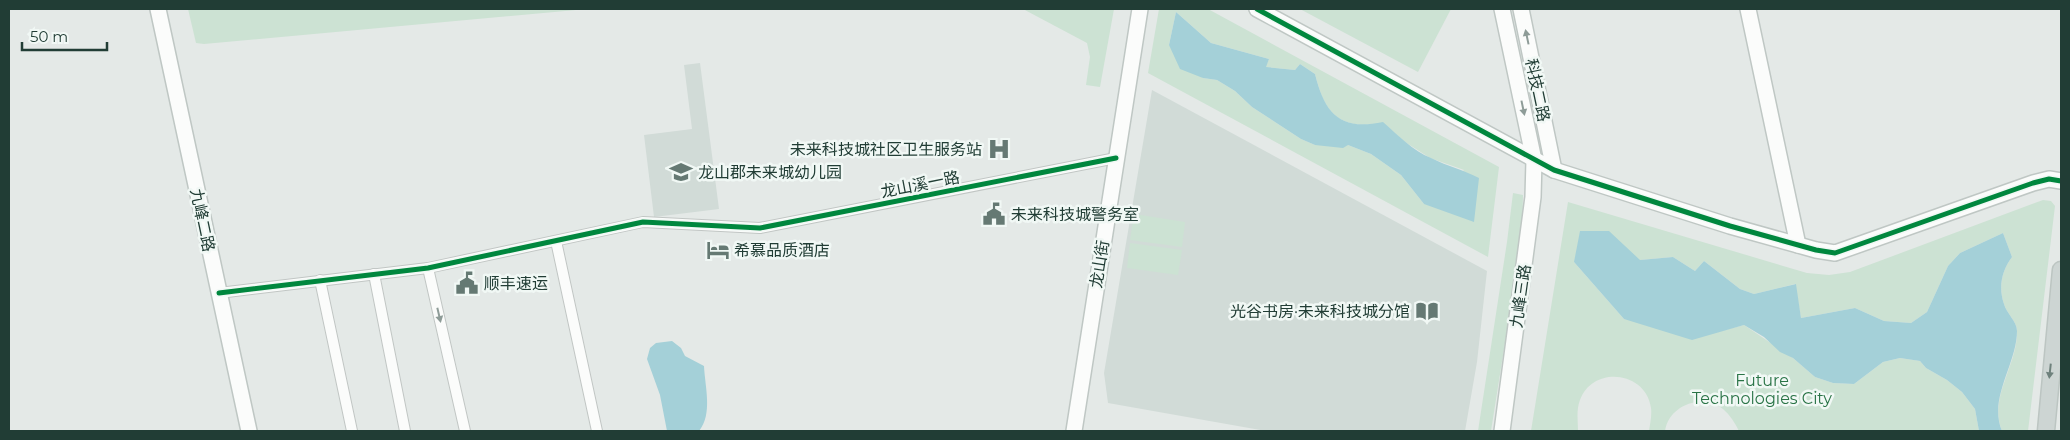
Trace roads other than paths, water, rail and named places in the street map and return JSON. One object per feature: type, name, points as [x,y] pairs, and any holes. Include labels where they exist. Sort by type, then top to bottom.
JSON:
[{"type":"main road","points":[[2046,431],[2061,270]]},
{"type":"street","name":"九峰二路","points":[[158,9],[249,431]]},
{"type":"street","name":"龙山街","points":[[1074,431],[1140,9]]},
{"type":"street","points":[[1257,9],[1554,170],[1730,226],[1834,253],[2033,183],[2049,179],[2061,181]]},
{"type":"street","name":"科技二路","points":[[1502,9],[1534,160]]},
{"type":"street","name":"科技二路","points":[[1521,9],[1554,170]]},
{"type":"street","points":[[1748,9],[1798,245]]},
{"type":"street","name":"龙山溪一路","points":[[219,293],[428,268],[643,222],[760,228],[1116,158]]},
{"type":"street","name":"九峰三路","points":[[1502,431],[1533,197],[1534,160]]},
{"type":"street","points":[[556,241],[597,431]]},
{"type":"street","points":[[428,268],[465,431]]},
{"type":"street","points":[[374,274],[405,431]]},
{"type":"street","points":[[320,280],[352,431]]},
{"type":"water","points":[[1176,12],[1211,43],[1269,59],[1266,67],[1295,70],[1300,64],[1315,74],[1324,100],[1337,116],[1345,121],[1356,124],[1383,122],[1424,155],[1479,178],[1474,222],[1424,204],[1401,175],[1371,154],[1348,145],[1343,148],[1315,145],[1301,139],[1252,107],[1235,91],[1217,80],[1203,78],[1180,69],[1169,45]]},
{"type":"water","points":[[1580,231],[1609,231],[1640,260],[1673,257],[1695,271],[1704,261],[1740,289],[1754,294],[1796,284],[1801,318],[1855,308],[1884,321],[1911,323],[1927,312],[1948,266],[1960,253],[2003,233],[2012,257],[2002,279],[2002,298],[2017,327],[2017,331],[2013,356],[1998,406],[2002,431],[1979,431],[1975,409],[1962,392],[1947,380],[1926,368],[1920,361],[1900,358],[1883,362],[1854,384],[1833,383],[1815,377],[1793,358],[1780,352],[1764,337],[1744,325],[1692,340],[1624,319],[1574,262]]},
{"type":"water","points":[[672,341],[681,348],[685,356],[704,366],[707,408],[706,417],[699,431],[667,431],[660,395],[647,359],[650,348],[656,343]]},
{"type":"place","name":"未来科技城社区卫生服务站","points":[[999,149]]},
{"type":"place","name":"龙山郡未来城幼儿园","points":[[681,172]]},
{"type":"place","name":"未来科技城警务室","points":[[994,214]]},
{"type":"place","name":"希慕品质酒店","points":[[718,250]]},
{"type":"place","name":"顺丰速运","points":[[467,283]]},
{"type":"place","name":"光谷书房·未来科技城分馆","points":[[1427,311]]},
{"type":"park label","name":"Future Technologies City","points":[[1762,389]]}]
